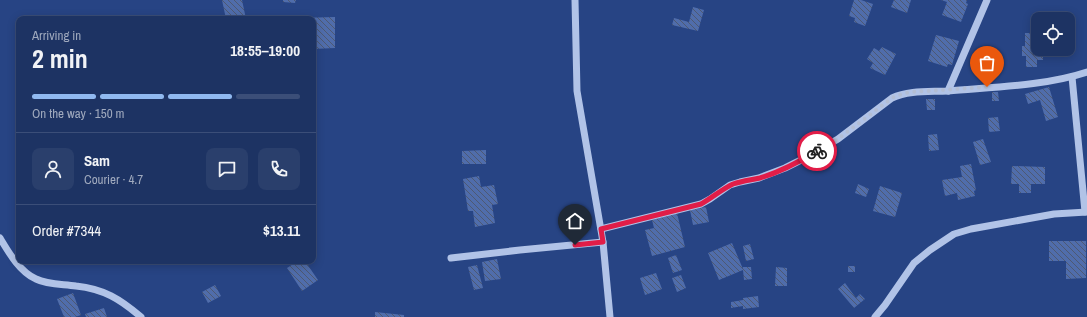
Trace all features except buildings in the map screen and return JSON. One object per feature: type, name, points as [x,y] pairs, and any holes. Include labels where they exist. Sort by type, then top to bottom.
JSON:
[{"type":"street","points":[[575,0],[577,91],[603,242],[610,317]]},
{"type":"street","points":[[948,91],[987,0]]},
{"type":"street","points":[[601,229],[701,204],[710,200],[730,186],[760,178],[785,168],[838,139],[885,103],[905,93],[948,91],[1023,84],[1072,77],[1087,72]]},
{"type":"street","points":[[875,317],[914,263],[954,234],[971,229],[1054,214],[1086,212],[1072,77]]},
{"type":"street","points":[[0,238],[16,261]]},
{"type":"street","points":[[451,258],[603,242]]},
{"type":"street","points":[[18,264],[32,277],[38,280],[78,286],[108,294],[125,304],[141,317]]},
{"type":"way so far","points":[[817,151],[838,139],[892,98],[897,96],[912,92],[948,91],[987,87]]},
{"type":"route","points":[[575,245],[603,242],[601,229],[701,204],[710,200],[730,186],[740,182],[760,178],[785,168],[817,151]]}]
